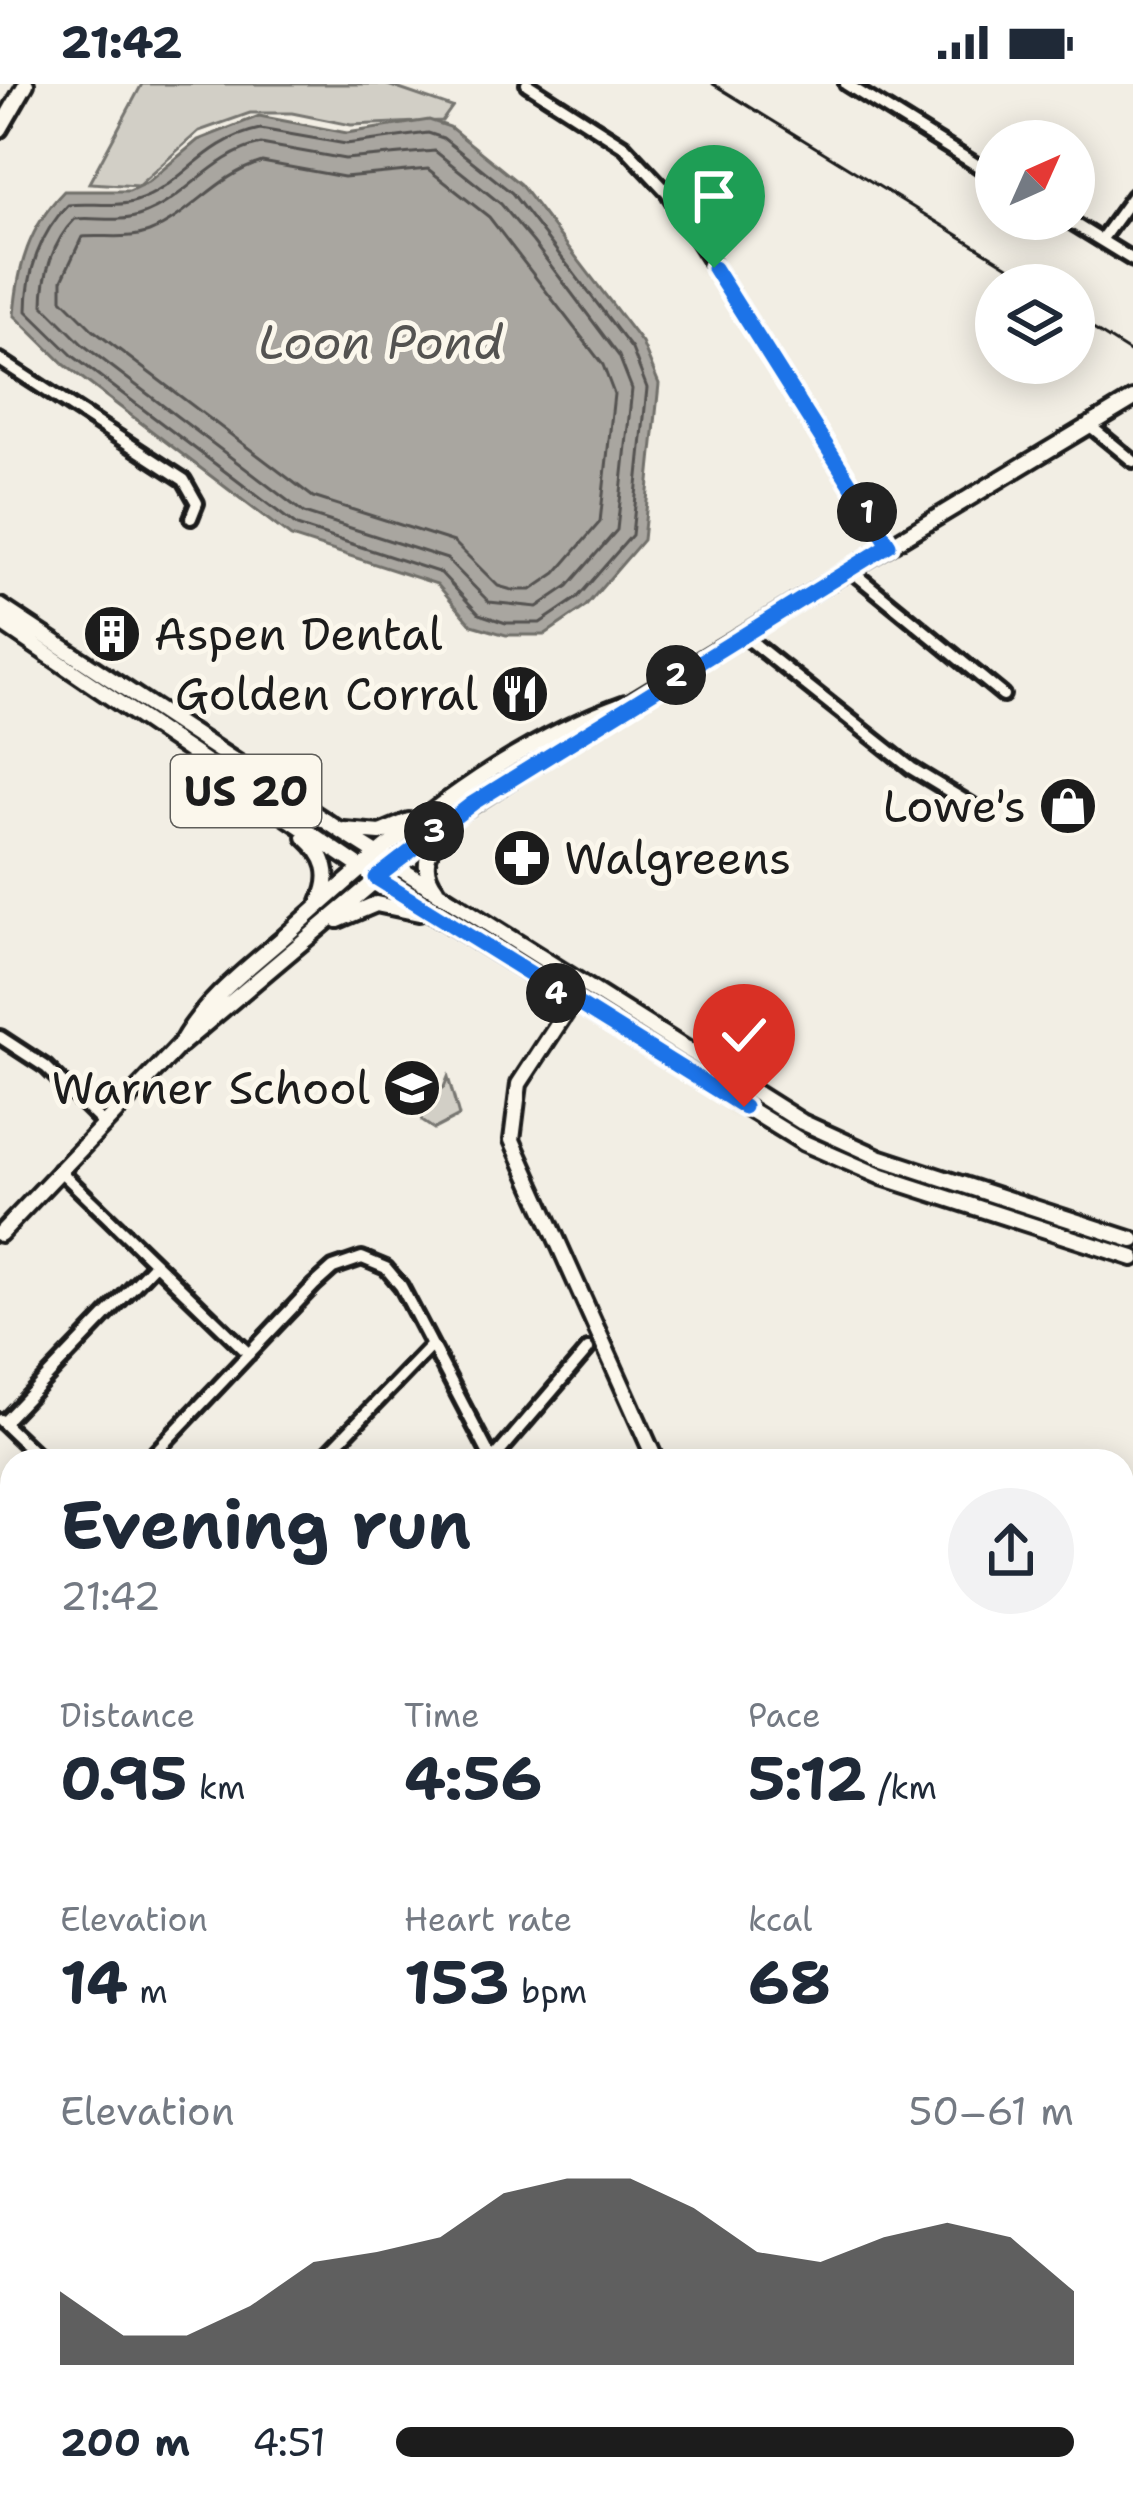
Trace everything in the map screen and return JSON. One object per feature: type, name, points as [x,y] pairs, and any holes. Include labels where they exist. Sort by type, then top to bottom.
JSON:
[{"type":"main road","points":[[0,129],[26,84]]},
{"type":"main road","points":[[178,1047],[459,813],[634,700],[1133,399]]},
{"type":"main road","name":"US 20","points":[[0,606],[377,854],[833,1138],[1133,1240]]},
{"type":"main road","name":"US 20","points":[[0,622],[448,925],[838,1160],[1133,1258]]},
{"type":"main road","points":[[326,821],[349,831],[380,833],[600,713],[634,700]]},
{"type":"main road","points":[[0,1234],[178,1047],[222,993],[377,854],[455,794]]},
{"type":"main road","points":[[274,810],[326,863],[326,888],[307,916]]},
{"type":"main road","points":[[444,896],[431,883],[425,865],[429,850],[459,813]]},
{"type":"main road","points":[[313,935],[376,904],[393,904],[448,925]]},
{"type":"main road","points":[[572,1003],[519,1084],[512,1140],[651,1449]]},
{"type":"street","points":[[526,84],[624,146],[667,192],[889,545]]},
{"type":"street","points":[[846,84],[975,164]]},
{"type":"street","points":[[1101,240],[1133,196]]},
{"type":"street","points":[[1095,236],[1133,260]]},
{"type":"street","points":[[0,361],[184,480],[197,503],[191,518]]},
{"type":"street","points":[[1089,425],[1133,461]]},
{"type":"street","points":[[849,569],[1003,695]]},
{"type":"street","points":[[742,634],[911,768],[972,805]]},
{"type":"street","points":[[0,1037],[46,1066],[104,1124]]},
{"type":"street","points":[[59,1170],[249,1354]]},
{"type":"street","points":[[158,1449],[333,1268],[362,1258],[393,1275],[486,1449]]},
{"type":"street","points":[[31,1449],[2,1421],[155,1264]]},
{"type":"street","points":[[332,1449],[431,1346]]},
{"type":"street","points":[[502,1449],[588,1349]]},
{"type":"shaded area","points":[[142,84],[385,84],[452,107],[442,121],[351,125],[292,113],[250,113],[199,131],[138,186],[89,183]]},
{"type":"shaded area","points":[[448,1077],[459,1116],[434,1129],[422,1121],[417,1102],[444,1087]]},
{"type":"water","name":"Loon Pond","points":[[259,116],[347,133],[429,120],[450,127],[520,184],[642,343],[659,384],[643,540],[585,607],[544,635],[506,635],[472,625],[437,584],[291,537],[65,365],[14,315],[27,248],[64,191],[129,191],[148,182],[198,140]]},
{"type":"railway","points":[[713,84],[1005,264]]},
{"type":"railway","points":[[1095,330],[1133,354]]},
{"type":"place","name":"Aspen Dental","points":[[112,634]]},
{"type":"place","name":"Golden Corral","points":[[520,694]]},
{"type":"place","name":"Lowe's","points":[[1068,806]]},
{"type":"place","name":"Walgreens","points":[[522,858]]},
{"type":"place","name":"Warner School","points":[[412,1088]]},
{"type":"route","points":[[714,268],[889,545],[473,803],[376,878],[744,1107]]}]
